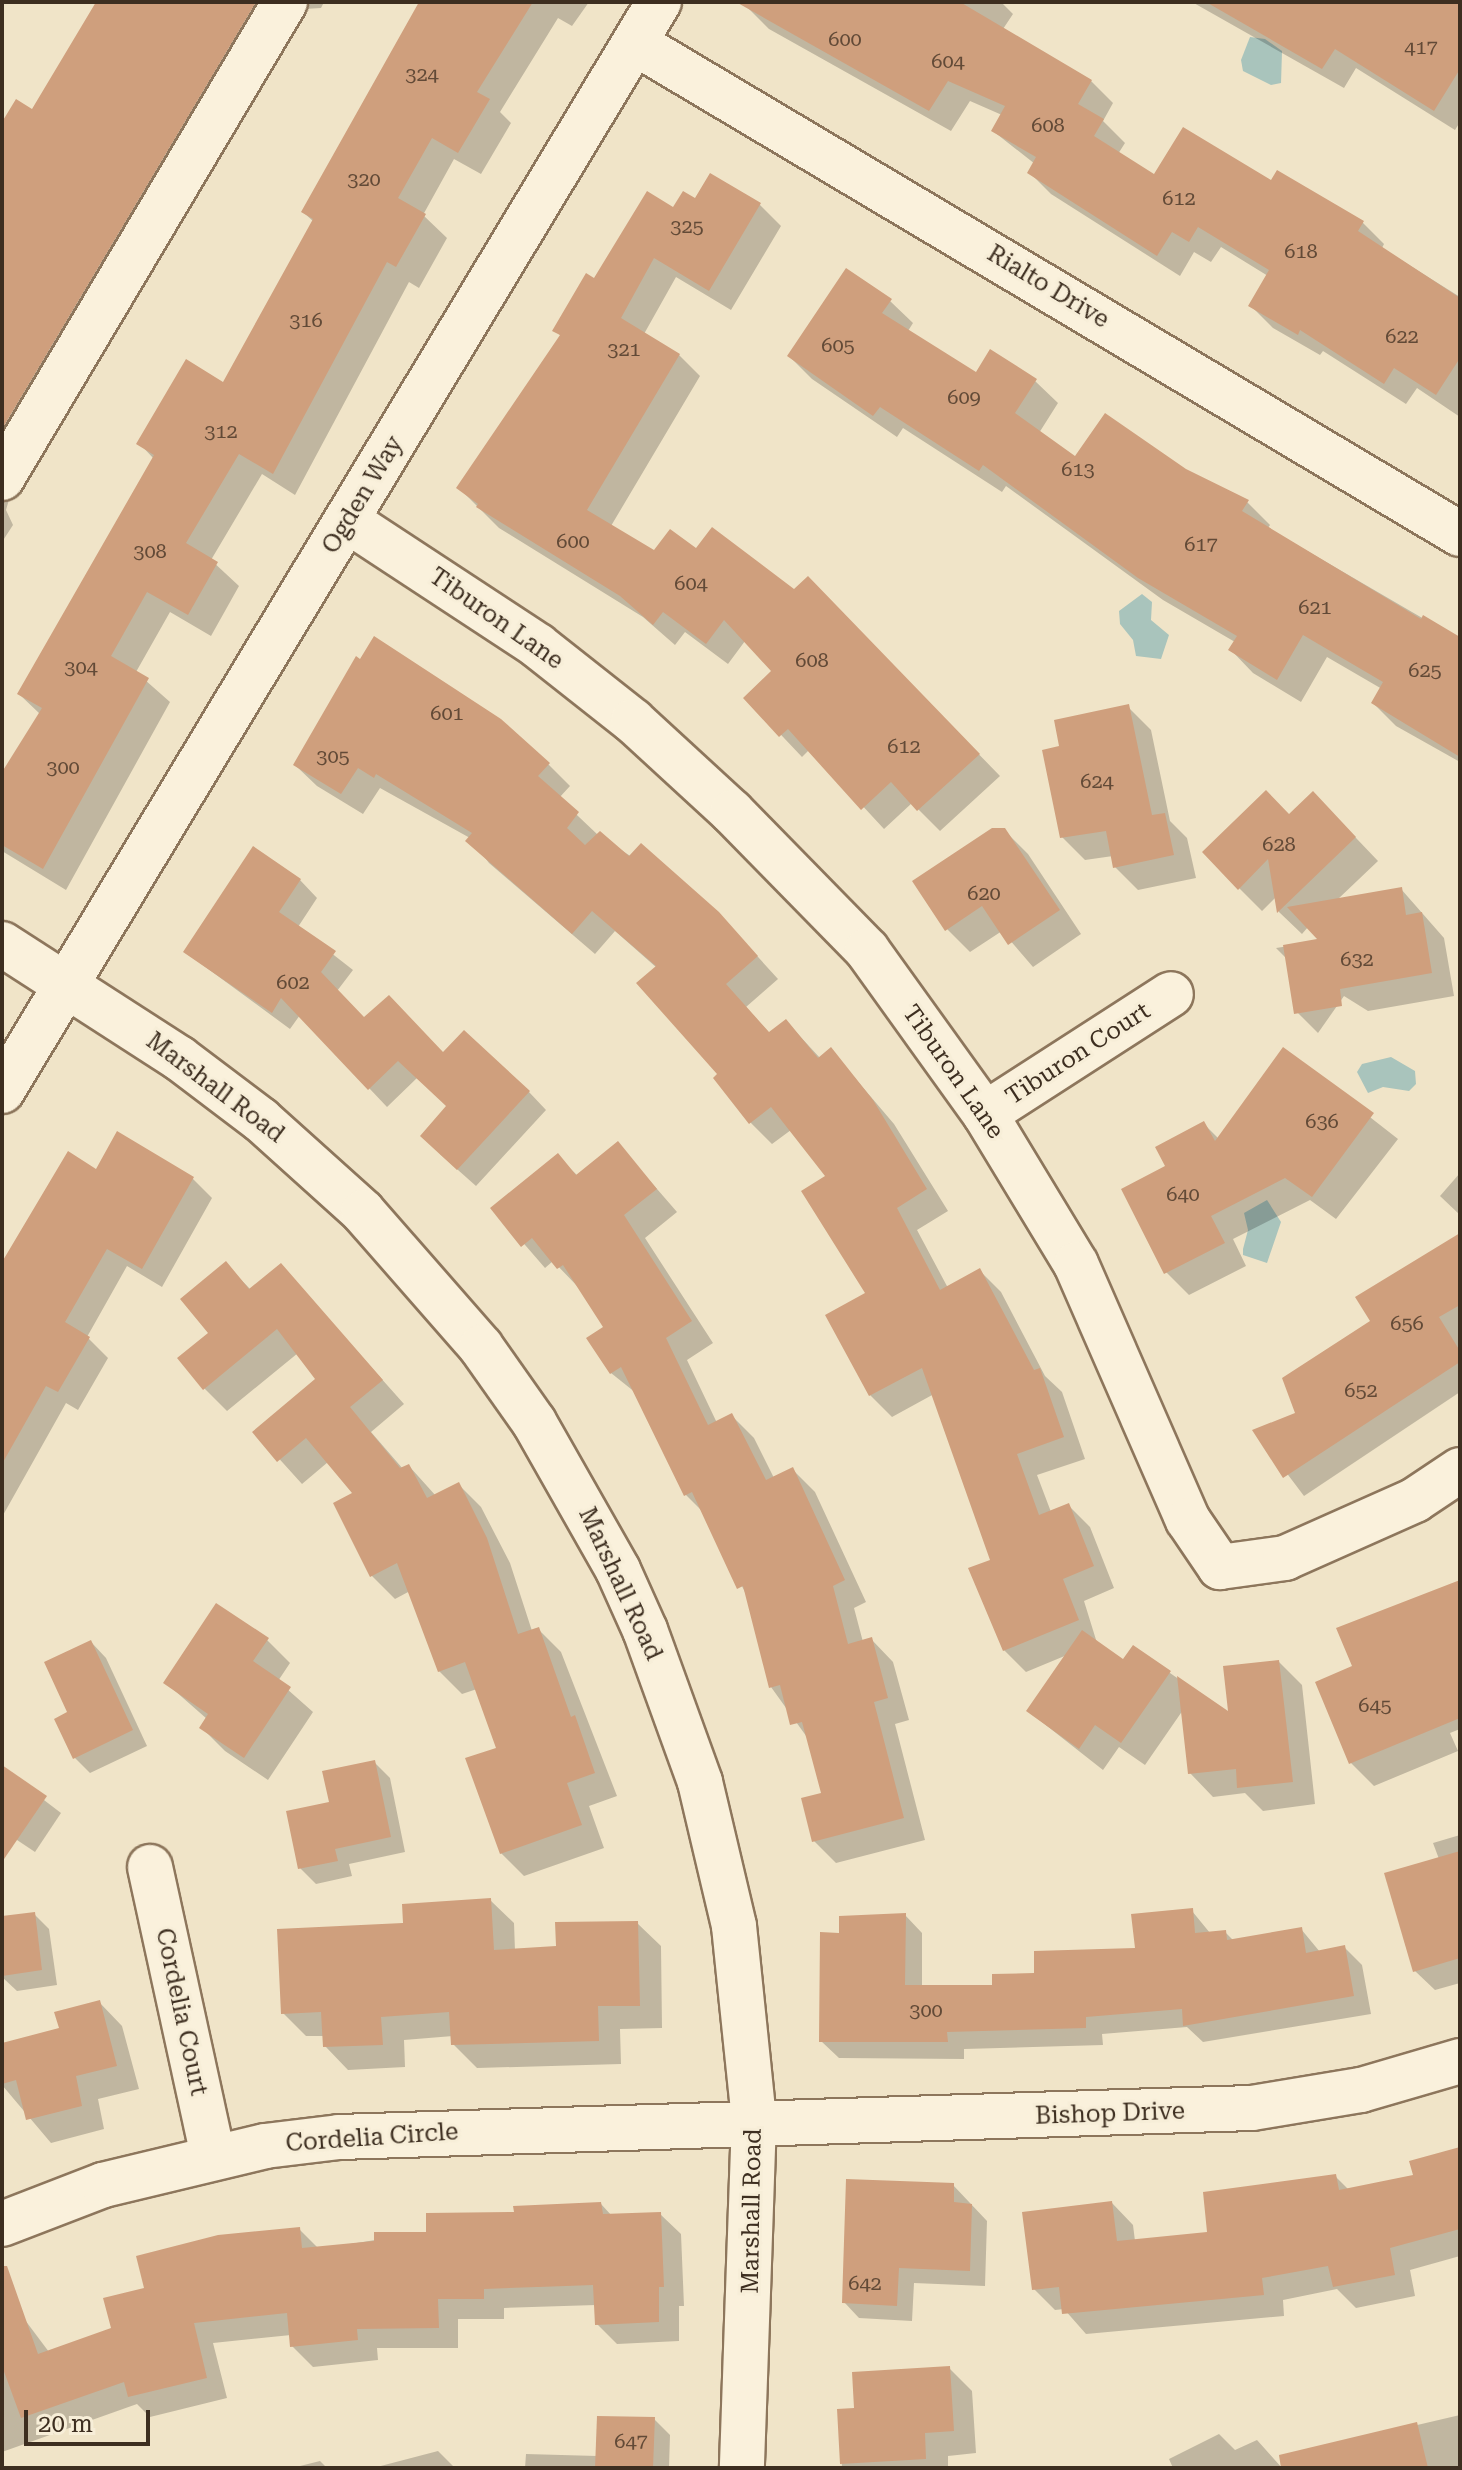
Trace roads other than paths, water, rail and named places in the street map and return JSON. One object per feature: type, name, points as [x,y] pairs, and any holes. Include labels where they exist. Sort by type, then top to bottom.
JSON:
[{"type":"street","points":[[2,478],[285,2]]},
{"type":"street","name":"Ogden Way","points":[[66,986],[659,2]]},
{"type":"street","name":"Rialto Drive","points":[[635,43],[1460,534]]},
{"type":"street","name":"Tiburon Lane","points":[[348,521],[538,646],[633,721],[732,812],[867,950],[985,1114],[1076,1264],[1188,1520],[1220,1567],[1285,1558],[1415,1500],[1460,1470]]},
{"type":"street","name":"Marshall Road","points":[[2,944],[179,1058],[330,1180],[481,1347],[542,1434],[645,1630],[700,1782],[734,1926],[754,2120],[742,2468]]},
{"type":"street","points":[[2,1091],[66,986]]},
{"type":"street","name":"Tiburon Court","points":[[985,1114],[1171,994]]},
{"type":"street","name":"Cordelia Court","points":[[150,1867],[213,2157]]},
{"type":"street","name":"Bishop Drive","points":[[754,2120],[1143,2115],[1252,2108],[1361,2090],[1460,2061]]},
{"type":"street","name":"Cordelia Circle","points":[[2,2224],[103,2185],[213,2157],[339,2137],[754,2120]]},
{"type":"water","points":[[1250,37],[1265,39],[1282,51],[1281,83],[1271,85],[1243,71],[1241,60]]},
{"type":"water","points":[[1142,594],[1152,602],[1151,620],[1169,635],[1161,659],[1136,656],[1133,640],[1120,624],[1119,611]]},
{"type":"water","points":[[1391,1057],[1415,1071],[1416,1084],[1409,1091],[1383,1087],[1368,1093],[1357,1072],[1362,1064]]},
{"type":"water","points":[[1267,1200],[1281,1222],[1267,1263],[1243,1255],[1243,1249],[1248,1230],[1244,1213]]}]
